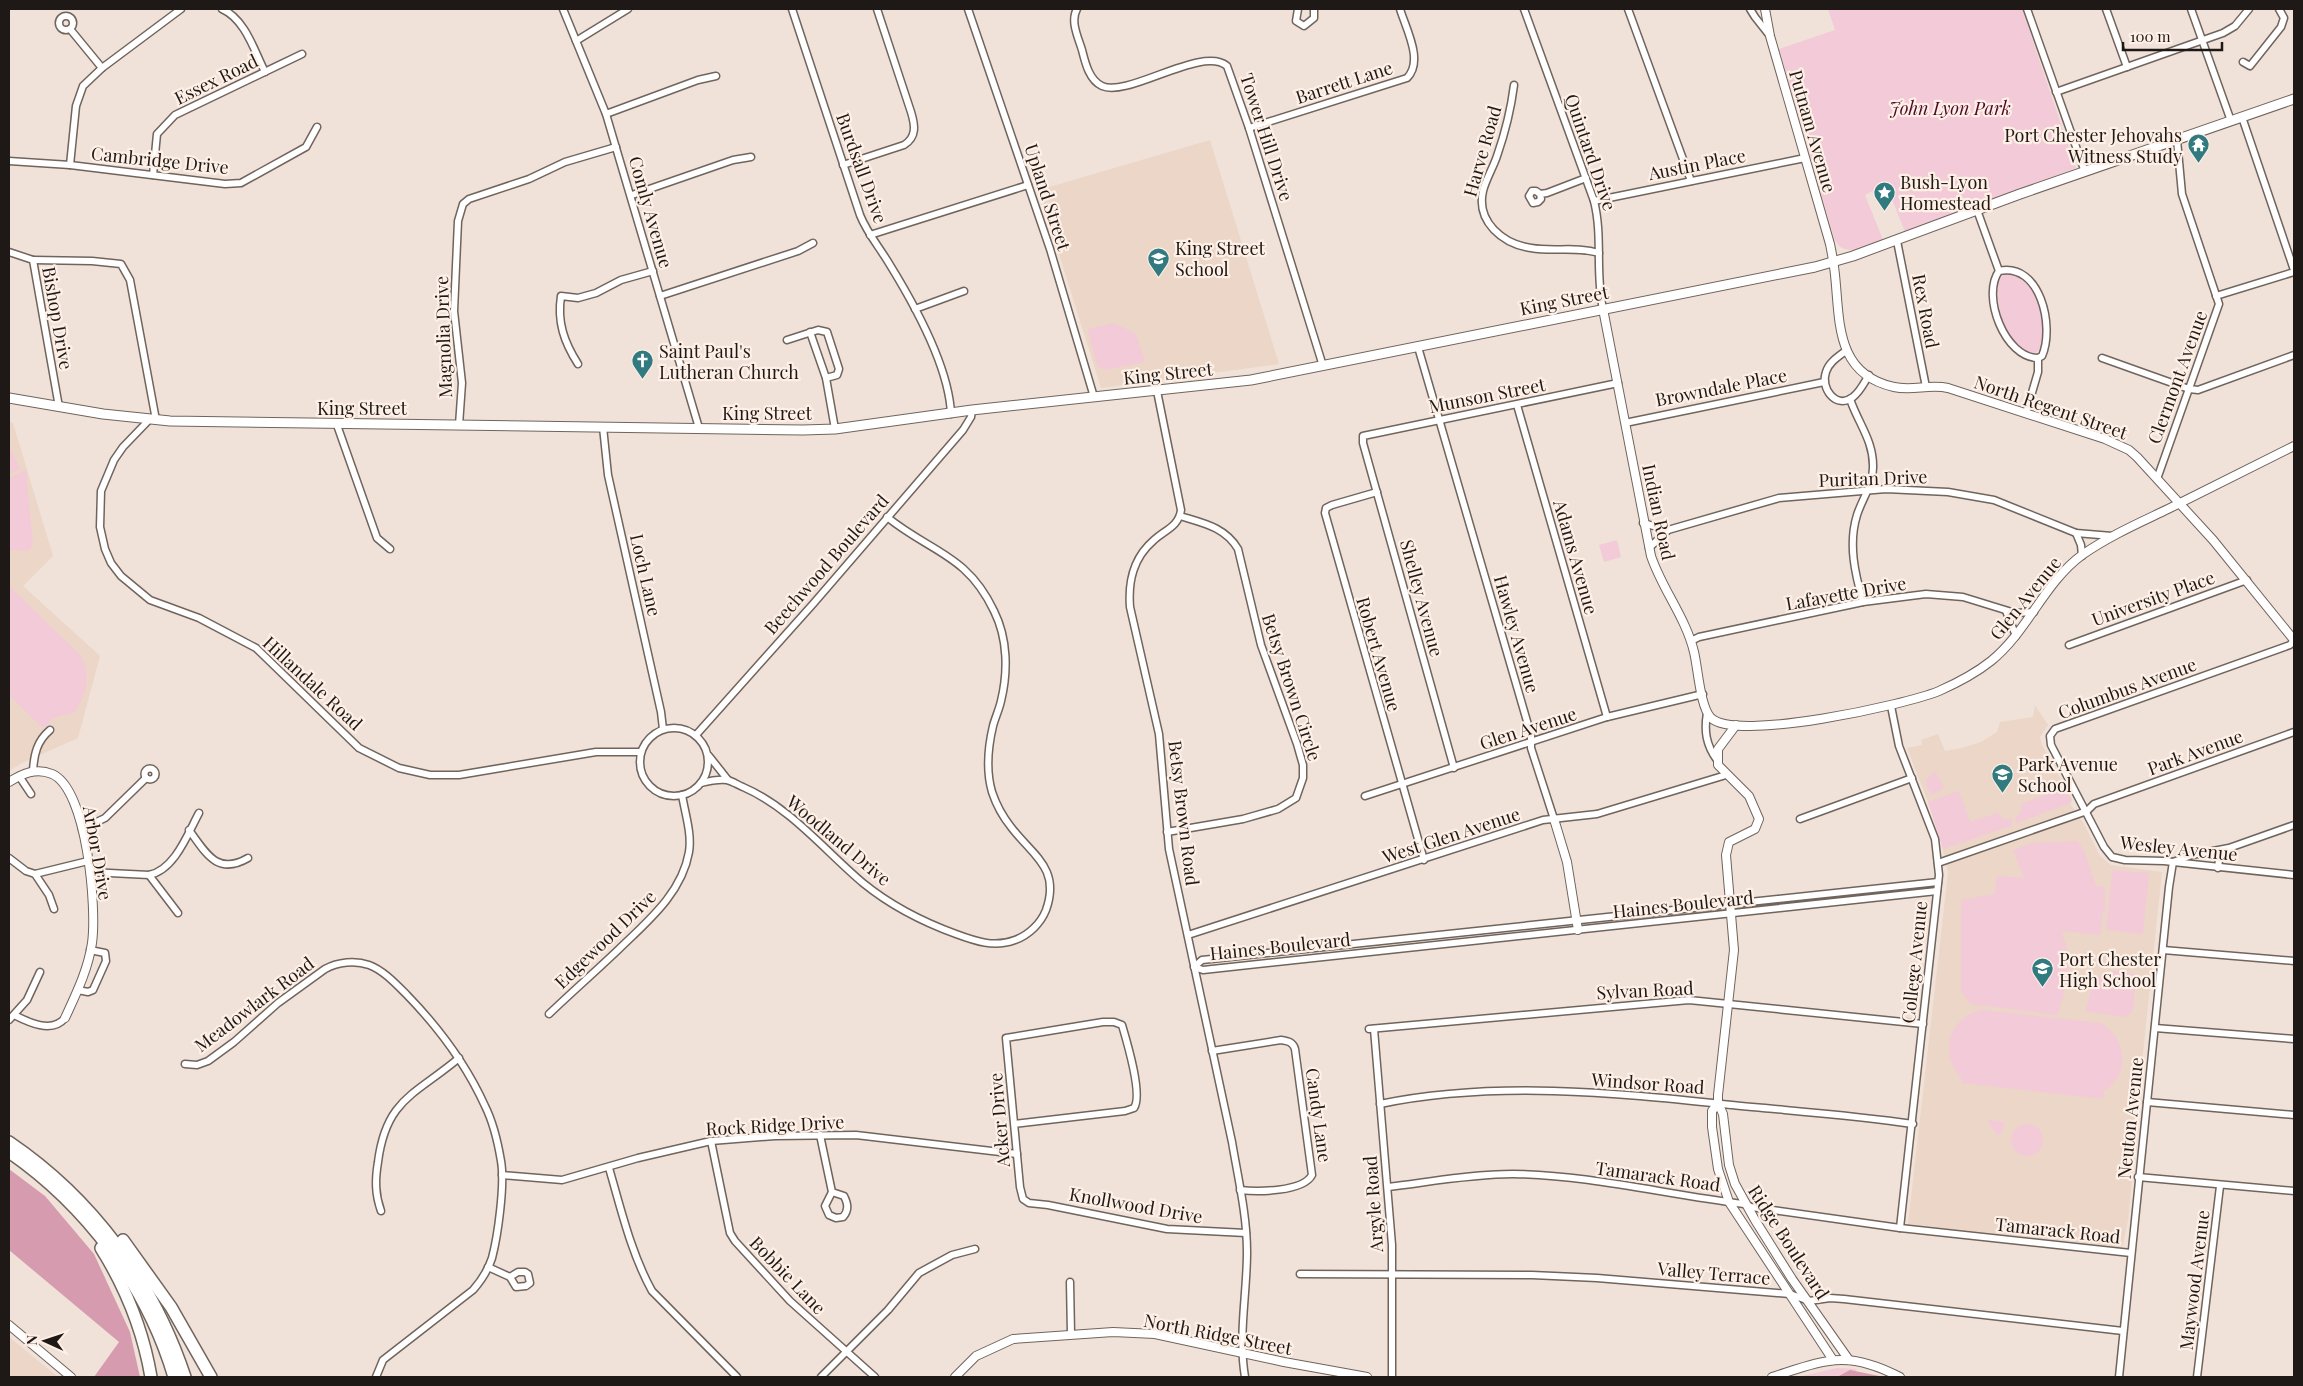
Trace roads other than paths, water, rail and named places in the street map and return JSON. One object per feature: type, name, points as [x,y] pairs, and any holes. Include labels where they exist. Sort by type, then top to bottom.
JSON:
[{"type":"highway","points":[[9,1142],[85,1218],[121,1265],[151,1317],[174,1377]]},
{"type":"highway","points":[[9,1152],[77,1191],[127,1246],[171,1307],[211,1377]]},
{"type":"highway","points":[[35,1166],[86,1228],[111,1265],[135,1315],[145,1347],[151,1377]]},
{"type":"highway","points":[[35,1166],[83,1204],[124,1255],[158,1311],[185,1377]]},
{"type":"main road","name":"King Street","points":[[9,398],[153,420],[337,425],[834,429],[972,410],[1250,380],[1833,262],[2294,99]]},
{"type":"street","points":[[70,165],[76,106],[83,86],[102,68],[181,9]]},
{"type":"street","points":[[222,9],[230,12],[242,26],[265,72]]},
{"type":"street","name":"Comly Avenue","points":[[563,9],[606,114],[632,195],[699,428]]},
{"type":"street","points":[[576,41],[628,9]]},
{"type":"street","name":"Burdsall Drive","points":[[792,9],[862,220],[915,309],[936,356],[948,394],[951,414]]},
{"type":"street","points":[[844,165],[904,145],[910,142],[914,133],[915,125],[877,9]]},
{"type":"street","name":"Upland Street","points":[[968,9],[1028,185],[1094,397]]},
{"type":"street","name":"Tower Hill Drive","points":[[1077,9],[1074,24],[1085,61],[1090,73],[1100,84],[1109,88],[1199,62],[1218,60],[1227,66],[1249,128],[1323,366]]},
{"type":"street","points":[[1298,9],[1296,21],[1304,26],[1314,18],[1314,9]]},
{"type":"street","name":"Barrett Lane","points":[[1249,128],[1407,78],[1414,70],[1415,59],[1400,9]]},
{"type":"street","name":"Quintard Drive","points":[[1524,9],[1594,201],[1600,227],[1598,278],[1603,309]]},
{"type":"street","points":[[1628,9],[1691,181]]},
{"type":"street","points":[[1750,9],[1770,36]]},
{"type":"street","name":"Putnam Avenue","points":[[1765,9],[1770,36],[1833,262]]},
{"type":"street","points":[[2027,9],[2085,172]]},
{"type":"street","points":[[2106,9],[2127,67]]},
{"type":"street","points":[[2191,9],[2231,121]]},
{"type":"street","points":[[2056,92],[2230,30],[2248,9]]},
{"type":"street","points":[[2243,62],[2250,66],[2282,27],[2284,18],[2279,9]]},
{"type":"street","points":[[70,29],[102,68]]},
{"type":"street","name":"Essex Road","points":[[153,174],[157,134],[175,115],[302,54]]},
{"type":"street","points":[[606,114],[698,80],[716,76]]},
{"type":"street","name":"Harve Road","points":[[1514,85],[1511,108],[1497,158],[1483,190],[1482,208],[1488,222],[1499,236],[1515,244],[1531,248],[1591,250],[1599,253]]},
{"type":"street","points":[[2216,296],[2294,271],[2242,117]]},
{"type":"street","name":"Cambridge Drive","points":[[9,160],[153,174],[225,184],[241,183],[306,147],[317,127]]},
{"type":"street","name":"Clermont Avenue","points":[[2157,479],[2219,304],[2182,194],[2177,140]]},
{"type":"street","name":"Magnolia Drive","points":[[459,425],[462,383],[454,311],[458,221],[463,204],[469,199],[491,190],[529,179],[565,162],[616,147]]},
{"type":"street","points":[[632,195],[733,160],[751,156]]},
{"type":"street","name":"Austin Place","points":[[1594,201],[1805,158]]},
{"type":"street","points":[[1540,194],[1586,178]]},
{"type":"street","points":[[870,235],[1028,185]]},
{"type":"street","points":[[1977,210],[1999,271],[1994,283],[1993,294],[1995,308],[2003,331],[2023,356],[2038,358],[2042,356],[2045,350],[2048,330],[2041,301],[2032,282],[2021,272],[2006,269],[1999,271]]},
{"type":"street","name":"Rex Road","points":[[1896,241],[1926,387]]},
{"type":"street","points":[[660,296],[798,251],[813,243]]},
{"type":"street","name":"Bishop Drive","points":[[9,252],[33,260],[59,407]]},
{"type":"street","points":[[33,260],[92,261],[121,264],[130,280],[153,420]]},
{"type":"street","name":"North Regent Street","points":[[1833,262],[1839,325],[1847,350],[1856,364],[1869,376],[1892,386],[1902,388],[1948,388],[2120,445],[2130,450],[2247,580],[2294,640]]},
{"type":"street","points":[[578,364],[563,334],[559,318],[561,296],[578,298],[596,293],[622,280],[653,271]]},
{"type":"street","points":[[915,309],[964,291]]},
{"type":"street","name":"Indian Road","points":[[1603,309],[1649,548],[1657,574],[1691,642],[1707,713],[1706,734],[1711,752],[1721,770],[1749,796],[1759,819],[1755,829],[1732,840],[1727,846],[1726,868],[1729,904]]},
{"type":"street","points":[[787,340],[810,332],[822,330],[827,332],[839,369],[837,375],[826,378]]},
{"type":"street","points":[[810,332],[826,378],[834,429]]},
{"type":"street","name":"Hawley Avenue","points":[[1418,347],[1532,742],[1531,748],[1567,862],[1578,930]]},
{"type":"street","points":[[1847,350],[1826,370],[1824,382],[1826,391],[1832,397],[1844,401],[1850,399],[1858,392],[1869,376]]},
{"type":"street","points":[[2102,358],[2189,390],[2206,389],[2294,355]]},
{"type":"street","points":[[2026,413],[2038,372],[2038,358]]},
{"type":"street","name":"Browndale Place","points":[[1625,423],[1824,382]]},
{"type":"street","name":"Munson Street","points":[[1363,436],[1618,383]]},
{"type":"street","points":[[1157,391],[1179,497],[1180,516]]},
{"type":"street","points":[[1850,399],[1855,414],[1868,435],[1872,452],[1873,476],[1857,514],[1853,543],[1855,570],[1863,602]]},
{"type":"street","name":"Adams Avenue","points":[[1517,404],[1608,717]]},
{"type":"street","name":"Beechwood Boulevard","points":[[696,735],[813,604],[963,430],[972,410]]},
{"type":"street","name":"Hillandale Road","points":[[153,420],[123,447],[114,460],[101,491],[100,527],[105,549],[111,562],[121,576],[150,600],[199,618],[256,648],[359,748],[399,768],[419,773],[440,775],[478,773],[596,752],[640,752]]},
{"type":"street","points":[[337,425],[377,538],[390,549]]},
{"type":"street","name":"Loch Lane","points":[[603,427],[608,475],[661,712],[663,729]]},
{"type":"street","name":"Shelley Avenue","points":[[1363,436],[1363,444],[1454,768]]},
{"type":"street","name":"Glen Avenue","points":[[1736,725],[1802,722],[1845,716],[1891,706],[1938,691],[1959,681],[1989,662],[2016,636],[2060,576],[2082,556],[2112,536],[2294,447]]},
{"type":"street","name":"Puritan Drive","points":[[1649,548],[1668,530],[1779,498],[1886,488],[1931,490],[1994,500],[2076,532],[2112,536]]},
{"type":"street","name":"Robert Avenue","points":[[1377,492],[1332,505],[1326,508],[1324,513],[1424,860]]},
{"type":"street","name":"Woodland Drive","points":[[707,753],[714,765],[728,780],[764,796],[880,895],[942,929],[978,942],[1005,943],[1017,940],[1028,933],[1043,916],[1050,894],[1048,872],[1035,853],[1011,828],[998,808],[989,777],[990,744],[993,725],[1000,704],[1006,671],[1003,639],[996,614],[979,584],[953,558],[887,516]]},
{"type":"street","name":"Betsy Brown Circle","points":[[1167,832],[1243,819],[1278,809],[1296,798],[1304,778],[1303,765],[1297,744],[1261,645],[1238,549],[1232,540],[1220,529],[1180,516]]},
{"type":"street","name":"Betsy Brown Road","points":[[1180,516],[1178,522],[1153,540],[1141,555],[1131,575],[1129,592],[1132,622],[1148,680],[1161,744],[1167,832],[1232,1142],[1240,1190],[1246,1233],[1241,1353],[1245,1377]]},
{"type":"street","points":[[1644,523],[1668,530]]},
{"type":"street","points":[[2076,532],[2081,545],[2082,556]]},
{"type":"street","name":"University Place","points":[[2069,645],[2247,580]]},
{"type":"street","name":"Lafayette Drive","points":[[1691,642],[1699,637],[1863,602],[1926,594],[1949,595],[1978,601],[2006,611],[2034,612]]},
{"type":"street","points":[[2006,611],[2016,636]]},
{"type":"street","name":"Columbus Avenue","points":[[2087,811],[2051,745],[2050,736],[2055,729],[2290,645],[2294,640]]},
{"type":"street","name":"Glen Avenue","points":[[1365,796],[1608,717],[1702,694]]},
{"type":"street","name":"College Avenue","points":[[1891,706],[1899,746],[1935,839],[1938,863],[1938,882],[1913,1124],[1900,1228]]},
{"type":"street","points":[[1707,713],[1716,722],[1736,725],[1718,749],[1717,760]]},
{"type":"street","points":[[680,728],[696,735],[707,753],[708,765],[701,783],[694,790],[682,795],[667,796],[652,789],[646,782],[640,768],[640,752],[648,738],[663,729],[680,728]]},
{"type":"street","points":[[9,782],[33,771],[35,752],[39,741],[50,730]]},
{"type":"street","name":"Park Avenue","points":[[1938,863],[2087,811],[2094,804],[2294,732]]},
{"type":"street","name":"Arbor Drive","points":[[33,771],[52,774],[66,785],[73,796],[82,829],[90,872],[93,924],[90,950],[78,990],[65,1018]]},
{"type":"street","name":"West Glen Avenue","points":[[1188,935],[1543,820],[1596,814],[1726,775]]},
{"type":"street","points":[[19,776],[31,794]]},
{"type":"street","points":[[82,829],[105,818],[146,778]]},
{"type":"street","points":[[1800,819],[1912,778]]},
{"type":"street","points":[[701,783],[728,780]]},
{"type":"street","name":"Edgewood Drive","points":[[548,1014],[653,916],[675,888],[683,874],[690,851],[682,795]]},
{"type":"street","name":"Wesley Avenue","points":[[2087,811],[2104,847],[2112,857],[2125,860],[2173,862],[2294,875]]},
{"type":"street","points":[[90,872],[149,875],[166,867],[175,856],[199,812]]},
{"type":"street","points":[[2173,862],[2192,855],[2229,848],[2294,825]]},
{"type":"street","points":[[189,830],[208,855],[218,863],[232,865],[248,858]]},
{"type":"street","points":[[2218,868],[2222,854],[2229,848]]},
{"type":"street","points":[[9,858],[26,871],[36,874],[88,861]]},
{"type":"street","name":"Neuton Avenue","points":[[2119,1377],[2138,1177],[2173,862]]},
{"type":"street","points":[[36,874],[54,909]]},
{"type":"street","points":[[149,875],[178,912]]},
{"type":"street","name":"Haines Boulevard","points":[[1194,967],[1202,960],[1938,882]]},
{"type":"street","name":"Haines Boulevard","points":[[1194,967],[1203,970],[1937,892]]},
{"type":"street","name":"Ridge Boulevard","points":[[1729,904],[1734,950],[1718,1104],[1723,1114],[1729,1165],[1744,1204],[1849,1360]]},
{"type":"street","points":[[78,990],[93,990],[106,961],[105,954],[90,950]]},
{"type":"street","points":[[2163,950],[2294,961]]},
{"type":"street","name":"Meadowlark Road","points":[[185,1064],[197,1065],[208,1061],[234,1042],[278,1003],[325,969],[332,965],[350,962],[370,965],[395,983],[435,1023],[459,1058],[486,1107],[501,1162],[502,1175],[496,1238],[488,1267],[473,1290],[383,1360],[376,1377]]},
{"type":"street","points":[[40,972],[27,1000],[11,1018],[46,1026],[57,1025],[65,1018]]},
{"type":"street","name":"Sylvan Road","points":[[1371,1029],[1684,1000],[1923,1024]]},
{"type":"street","name":"Acker Drive","points":[[1014,1124],[1131,1110],[1136,1105],[1138,1099],[1122,1025],[1114,1022],[1103,1022],[1006,1038],[1014,1124],[1022,1199]]},
{"type":"street","points":[[2155,1028],[2294,1039]]},
{"type":"street","name":"Argyle Road","points":[[1371,1029],[1388,1187],[1392,1274],[1392,1377]]},
{"type":"street","name":"Candy Lane","points":[[1212,1051],[1281,1040],[1292,1043],[1295,1049],[1312,1175],[1307,1182],[1298,1186],[1250,1191],[1240,1190]]},
{"type":"street","points":[[381,1211],[376,1197],[376,1178],[380,1142],[389,1118],[411,1094],[459,1058]]},
{"type":"street","name":"Windsor Road","points":[[1380,1104],[1481,1092],[1547,1091],[1653,1096],[1913,1124]]},
{"type":"street","points":[[2147,1102],[2294,1115]]},
{"type":"street","name":"Ridge Boulevard","points":[[1718,1104],[1712,1111],[1712,1128],[1718,1169],[1729,1202],[1833,1360]]},
{"type":"street","points":[[820,1135],[832,1192]]},
{"type":"street","name":"Rock Ridge Drive","points":[[502,1175],[562,1180],[609,1168],[638,1158],[711,1141],[820,1135],[896,1139],[1017,1154]]},
{"type":"street","name":"Bobbie Lane","points":[[711,1141],[727,1219],[735,1241],[763,1274],[845,1352],[861,1363],[875,1377]]},
{"type":"street","points":[[609,1168],[628,1234],[643,1274],[652,1291],[737,1377]]},
{"type":"street","name":"Tamarack Road","points":[[1388,1187],[1515,1174],[1631,1186],[1744,1204],[1751,1207],[1900,1228],[2131,1253]]},
{"type":"street","points":[[2138,1177],[2220,1186],[2294,1191]]},
{"type":"street","name":"Maywood Avenue","points":[[2198,1377],[2220,1186]]},
{"type":"street","name":"Knollwood Drive","points":[[1022,1199],[1029,1204],[1056,1206],[1167,1229],[1246,1233]]},
{"type":"street","points":[[821,1377],[888,1310],[919,1273],[952,1255],[975,1249]]},
{"type":"street","points":[[488,1267],[510,1277]]},
{"type":"street","name":"Valley Terrace","points":[[1300,1274],[1392,1274],[1402,1276],[1467,1274],[1597,1278],[1790,1294],[1809,1301],[1830,1298],[2123,1331]]},
{"type":"street","points":[[1070,1282],[1071,1334]]},
{"type":"street","points":[[9,1325],[71,1377]]},
{"type":"street","name":"North Ridge Street","points":[[955,1377],[976,1356],[1013,1338],[1113,1332],[1148,1334],[1367,1377]]},
{"type":"street","points":[[1772,1377],[1833,1360],[1864,1362],[1900,1377]]},
{"type":"place","name":"Port Chester Jehovahs Witness Study","points":[[2198,164]]},
{"type":"place","name":"Bush-Lyon Homestead","points":[[1884,211]]},
{"type":"place","name":"King Street School","points":[[1159,277]]},
{"type":"place","name":"Saint Paul's Lutheran Church","points":[[643,380]]},
{"type":"place","name":"Park Avenue School","points":[[2002,793]]},
{"type":"place","name":"Port Chester High School","points":[[2043,988]]},
{"type":"park label","name":"John Lyon Park","points":[[1950,108]]}]
